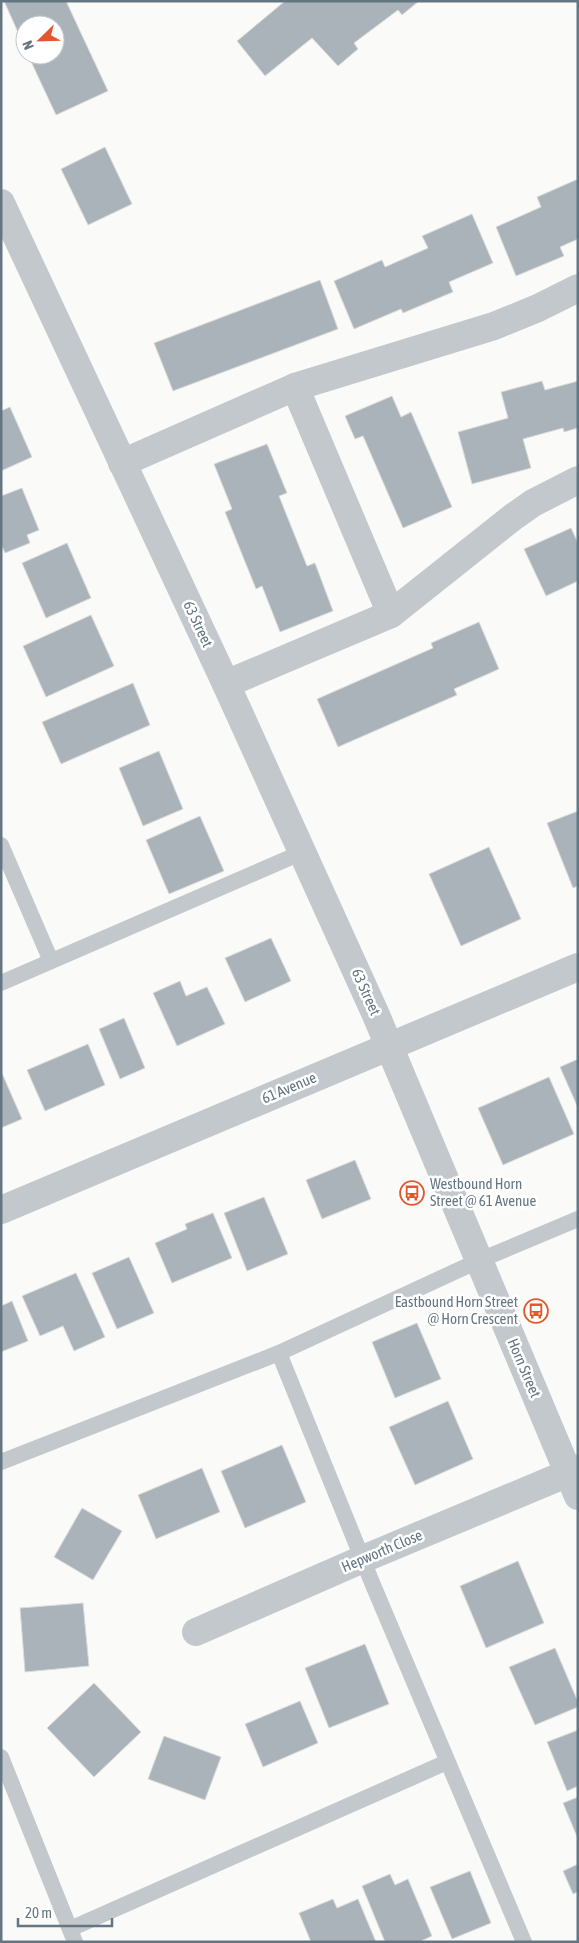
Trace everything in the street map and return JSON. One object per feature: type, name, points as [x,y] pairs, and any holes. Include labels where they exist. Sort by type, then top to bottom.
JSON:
[{"type":"street","name":"63 Street","points":[[1,203],[226,684],[389,1047]]},
{"type":"street","points":[[122,463],[295,387],[494,326],[538,308],[578,288]]},
{"type":"street","points":[[295,387],[391,614]]},
{"type":"street","points":[[226,684],[391,614],[513,517],[533,503],[578,480]]},
{"type":"street","name":"61 Avenue","points":[[1,1210],[578,967]]},
{"type":"street","name":"Horn Street","points":[[389,1047],[478,1262],[575,1479]]},
{"type":"street","name":"Hepworth Close","points":[[196,1632],[363,1559],[575,1479]]},
{"type":"lane","points":[[1,845],[51,961]]},
{"type":"lane","points":[[1,983],[303,852]]},
{"type":"lane","points":[[1,1462],[278,1352],[578,1219]]},
{"type":"lane","points":[[278,1352],[447,1762],[524,1942]]},
{"type":"lane","points":[[1,1757],[72,1935],[447,1762]]},
{"type":"building","points":[[4,1],[66,1],[108,91],[56,115],[33,65],[65,65],[65,15],[15,15],[15,26]]},
{"type":"building","points":[[285,1],[419,1],[402,15],[398,10],[354,43],[358,49],[338,66],[312,38],[265,76],[237,41]]},
{"type":"building","points":[[105,147],[132,204],[88,225],[61,169]]},
{"type":"building","points":[[578,179],[578,239],[560,247],[564,256],[516,276],[496,227],[541,207],[537,197]]},
{"type":"building","points":[[472,214],[493,263],[449,282],[453,292],[403,313],[401,309],[354,329],[334,281],[382,260],[385,267],[428,248],[422,236]]},
{"type":"building","points":[[320,280],[338,329],[173,391],[154,343]]},
{"type":"building","points":[[542,381],[545,390],[578,381],[578,428],[564,432],[563,428],[523,439],[531,468],[472,484],[458,432],[508,418],[501,392]]},
{"type":"building","points":[[392,396],[401,417],[411,412],[452,507],[403,528],[363,436],[355,439],[345,416]]},
{"type":"building","points":[[10,407],[32,457],[1,471],[1,411]]},
{"type":"building","points":[[267,444],[287,493],[279,496],[307,566],[315,563],[333,611],[280,632],[262,586],[256,589],[225,512],[232,509],[214,464]]},
{"type":"building","points":[[22,488],[39,530],[27,535],[30,543],[5,553],[1,544],[1,496]]},
{"type":"building","points":[[571,528],[578,543],[578,581],[546,596],[524,549]]},
{"type":"building","points":[[67,543],[91,598],[46,618],[22,563]]},
{"type":"building","points":[[91,615],[114,666],[46,697],[23,646]]},
{"type":"building","points":[[479,622],[499,669],[454,689],[457,695],[338,747],[317,699],[433,648],[431,643]]},
{"type":"building","points":[[133,683],[150,725],[61,764],[42,722]]},
{"type":"building","points":[[159,751],[183,809],[143,826],[119,768]]},
{"type":"building","points":[[578,811],[578,886],[573,888],[547,823]]},
{"type":"building","points":[[200,816],[224,871],[169,894],[146,840]]},
{"type":"building","points":[[489,847],[521,919],[461,946],[429,874]]},
{"type":"building","points":[[271,938],[291,981],[245,1002],[225,958]]},
{"type":"building","points":[[180,981],[186,996],[207,987],[225,1024],[177,1046],[153,993]]},
{"type":"building","points":[[124,1018],[145,1068],[120,1079],[99,1029]]},
{"type":"building","points":[[88,1044],[105,1085],[45,1111],[27,1070]]},
{"type":"building","points":[[578,1059],[578,1108],[560,1067]]},
{"type":"building","points":[[1,1071],[22,1119],[1,1128]]},
{"type":"building","points":[[549,1077],[574,1134],[503,1165],[478,1108]]},
{"type":"building","points":[[355,1160],[371,1199],[322,1219],[306,1180]]},
{"type":"building","points":[[264,1197],[288,1254],[247,1271],[224,1213]]},
{"type":"building","points":[[213,1213],[232,1258],[172,1283],[155,1243],[187,1229],[185,1224]]},
{"type":"building","points":[[129,1257],[154,1313],[117,1329],[92,1273]]},
{"type":"building","points":[[76,1273],[105,1337],[74,1351],[63,1326],[40,1336],[22,1296]]},
{"type":"building","points":[[12,1301],[28,1341],[1,1352],[1,1306]]},
{"type":"building","points":[[417,1323],[441,1379],[395,1398],[372,1342]]},
{"type":"building","points":[[448,1401],[473,1459],[415,1485],[389,1427]]},
{"type":"building","points":[[282,1445],[306,1502],[245,1528],[221,1471]]},
{"type":"building","points":[[202,1468],[220,1512],[156,1539],[138,1495]]},
{"type":"building","points":[[82,1508],[122,1531],[93,1580],[54,1557]]},
{"type":"building","points":[[518,1561],[544,1623],[486,1648],[460,1586]]},
{"type":"building","points":[[83,1603],[89,1666],[25,1672],[20,1608]]},
{"type":"building","points":[[365,1644],[389,1704],[329,1728],[305,1668]]},
{"type":"building","points":[[555,1648],[578,1702],[578,1707],[535,1725],[509,1667]]},
{"type":"building","points":[[94,1683],[141,1732],[94,1777],[47,1728]]},
{"type":"building","points":[[300,1701],[318,1743],[263,1767],[245,1724]]},
{"type":"building","points":[[578,1730],[578,1786],[567,1791],[547,1742]]},
{"type":"building","points":[[164,1736],[221,1757],[205,1800],[148,1779]]},
{"type":"building","points":[[578,1797],[578,1839],[563,1803]]},
{"type":"building","points":[[578,1864],[578,1892],[573,1894],[563,1871]]},
{"type":"building","points":[[470,1871],[491,1923],[452,1939],[430,1887]]},
{"type":"building","points":[[390,1874],[395,1885],[408,1879],[432,1936],[419,1942],[385,1942],[362,1886]]},
{"type":"building","points":[[333,1899],[337,1908],[358,1899],[376,1942],[311,1942],[299,1913]]},
{"type":"place","name":"Westbound Horn Street @ 61 Avenue","points":[[412,1193]]},
{"type":"place","name":"Eastbound Horn Street @ Horn Crescent","points":[[536,1311]]}]
